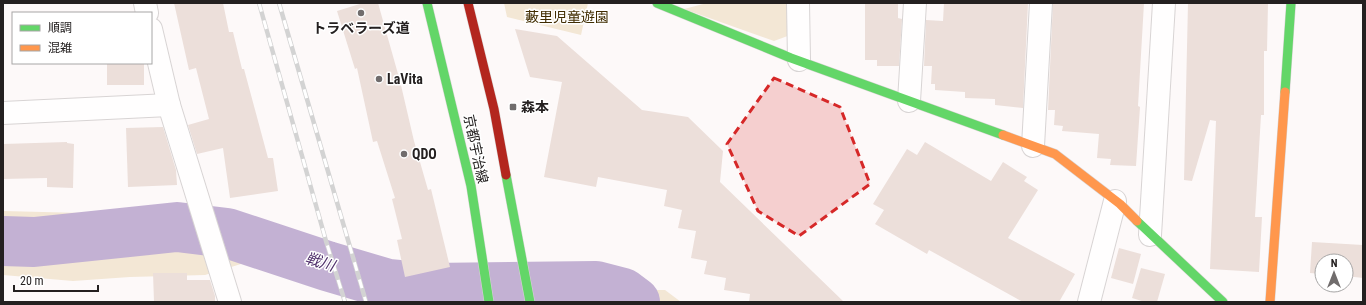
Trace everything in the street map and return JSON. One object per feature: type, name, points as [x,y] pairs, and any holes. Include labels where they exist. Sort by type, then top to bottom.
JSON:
[{"type":"street","name":"京都宇治線","points":[[427,3],[471,186],[490,302]]},
{"type":"street","name":"京都宇治線","points":[[468,3],[494,109],[530,302]]},
{"type":"street","points":[[657,3],[799,60],[1055,154],[1115,201],[1150,236],[1223,302]]},
{"type":"street","points":[[798,3],[799,60]]},
{"type":"street","points":[[909,101],[915,3]]},
{"type":"street","points":[[1033,146],[1041,3]]},
{"type":"street","points":[[1150,236],[1164,3]]},
{"type":"street","points":[[1270,302],[1292,3]]},
{"type":"street","points":[[152,32],[170,105],[230,302]]},
{"type":"street","points":[[3,113],[170,105]]},
{"type":"street","points":[[1088,302],[1115,201]]},
{"type":"highlighted area","points":[[774,78],[840,107],[870,184],[799,236],[758,211],[727,144]]},
{"type":"green space","name":"藪里児童遊園","points":[[504,3],[588,3],[581,35],[507,17]]},
{"type":"green space","points":[[707,3],[789,3],[793,34],[774,41],[684,9]]},
{"type":"green space","points":[[176,205],[231,226],[241,264],[205,275],[130,277],[73,281],[3,275],[3,211],[83,213]]},
{"type":"green space","points":[[639,290],[665,290],[681,302],[617,302],[618,300]]},
{"type":"building","points":[[174,3],[223,3],[229,32],[233,32],[242,69],[244,69],[268,158],[273,158],[278,191],[230,198],[223,148],[197,154],[188,125],[209,119],[196,68],[189,70]]},
{"type":"building","points":[[363,3],[378,3],[400,81],[414,141],[428,190],[431,189],[450,267],[405,277],[397,240],[402,239],[392,199],[395,198],[377,141],[373,142],[357,68],[355,69],[337,11]]},
{"type":"building","points":[[865,3],[898,3],[898,18],[902,19],[899,66],[877,66],[877,60],[865,60]]},
{"type":"building","points":[[944,3],[1028,3],[1023,108],[995,105],[995,99],[965,98],[965,92],[935,90],[935,84],[931,84],[932,66],[924,66],[926,20],[943,21]]},
{"type":"building","points":[[1053,3],[1144,3],[1136,166],[1110,165],[1111,159],[1097,158],[1099,134],[1062,131],[1063,126],[1054,125],[1055,110],[1048,110]]},
{"type":"building","points":[[1188,3],[1268,3],[1267,51],[1264,51],[1264,115],[1261,115],[1255,217],[1262,217],[1259,272],[1210,269],[1216,121],[1210,120],[1192,181],[1184,180]]},
{"type":"building","points":[[515,29],[557,36],[642,110],[688,117],[723,151],[720,182],[844,302],[749,302],[750,294],[724,290],[726,278],[704,274],[707,261],[691,258],[696,231],[678,228],[682,210],[664,206],[667,190],[598,177],[596,187],[544,177],[562,82],[530,77]]},
{"type":"building","points":[[107,64],[144,64],[144,85],[107,85]]},
{"type":"building","points":[[163,127],[176,170],[177,185],[128,187],[126,128]]},
{"type":"building","points":[[67,142],[74,144],[73,188],[47,187],[47,178],[3,179],[3,144]]},
{"type":"building","points":[[925,142],[991,181],[1003,162],[1027,177],[1024,181],[1038,190],[1008,238],[1075,274],[1059,302],[1023,302],[929,250],[927,254],[875,224],[884,210],[873,204],[907,149],[917,155]]},
{"type":"building","points":[[1312,242],[1363,245],[1363,278],[1354,277],[1354,253],[1314,253],[1314,273],[1310,273]]},
{"type":"building","points":[[1119,248],[1141,254],[1133,284],[1111,278]]},
{"type":"building","points":[[1141,268],[1165,274],[1157,302],[1145,302],[1132,298]]},
{"type":"building","points":[[153,273],[187,273],[187,280],[210,280],[215,296],[215,302],[154,302]]},
{"type":"waterway","name":"戦川","points":[[3,241],[34,242],[177,227],[227,233],[327,266],[388,284],[430,288],[596,286],[623,293],[635,302]]},
{"type":"railway","points":[[259,3],[326,241],[345,302]]},
{"type":"railway","points":[[279,3],[366,302]]},
{"type":"traffic: fast","points":[[427,3],[471,186],[489,302]]},
{"type":"traffic: fast","points":[[657,3],[791,58],[1003,135]]},
{"type":"traffic: fast","points":[[1285,92],[1291,3]]},
{"type":"traffic: fast","points":[[506,175],[530,302]]},
{"type":"traffic: fast","points":[[1137,221],[1223,302]]},
{"type":"traffic: slow","points":[[1270,302],[1285,92]]},
{"type":"traffic: slow","points":[[1003,135],[1055,154],[1120,204],[1137,221]]},
{"type":"traffic: jam","points":[[468,3],[494,109],[506,175]]},
{"type":"place","name":"トラベラーズ道","points":[[361,13]]},
{"type":"place","name":"LaVita","points":[[379,79]]},
{"type":"place","name":"森本","points":[[513,107]]},
{"type":"place","name":"QDO","points":[[404,154]]}]
